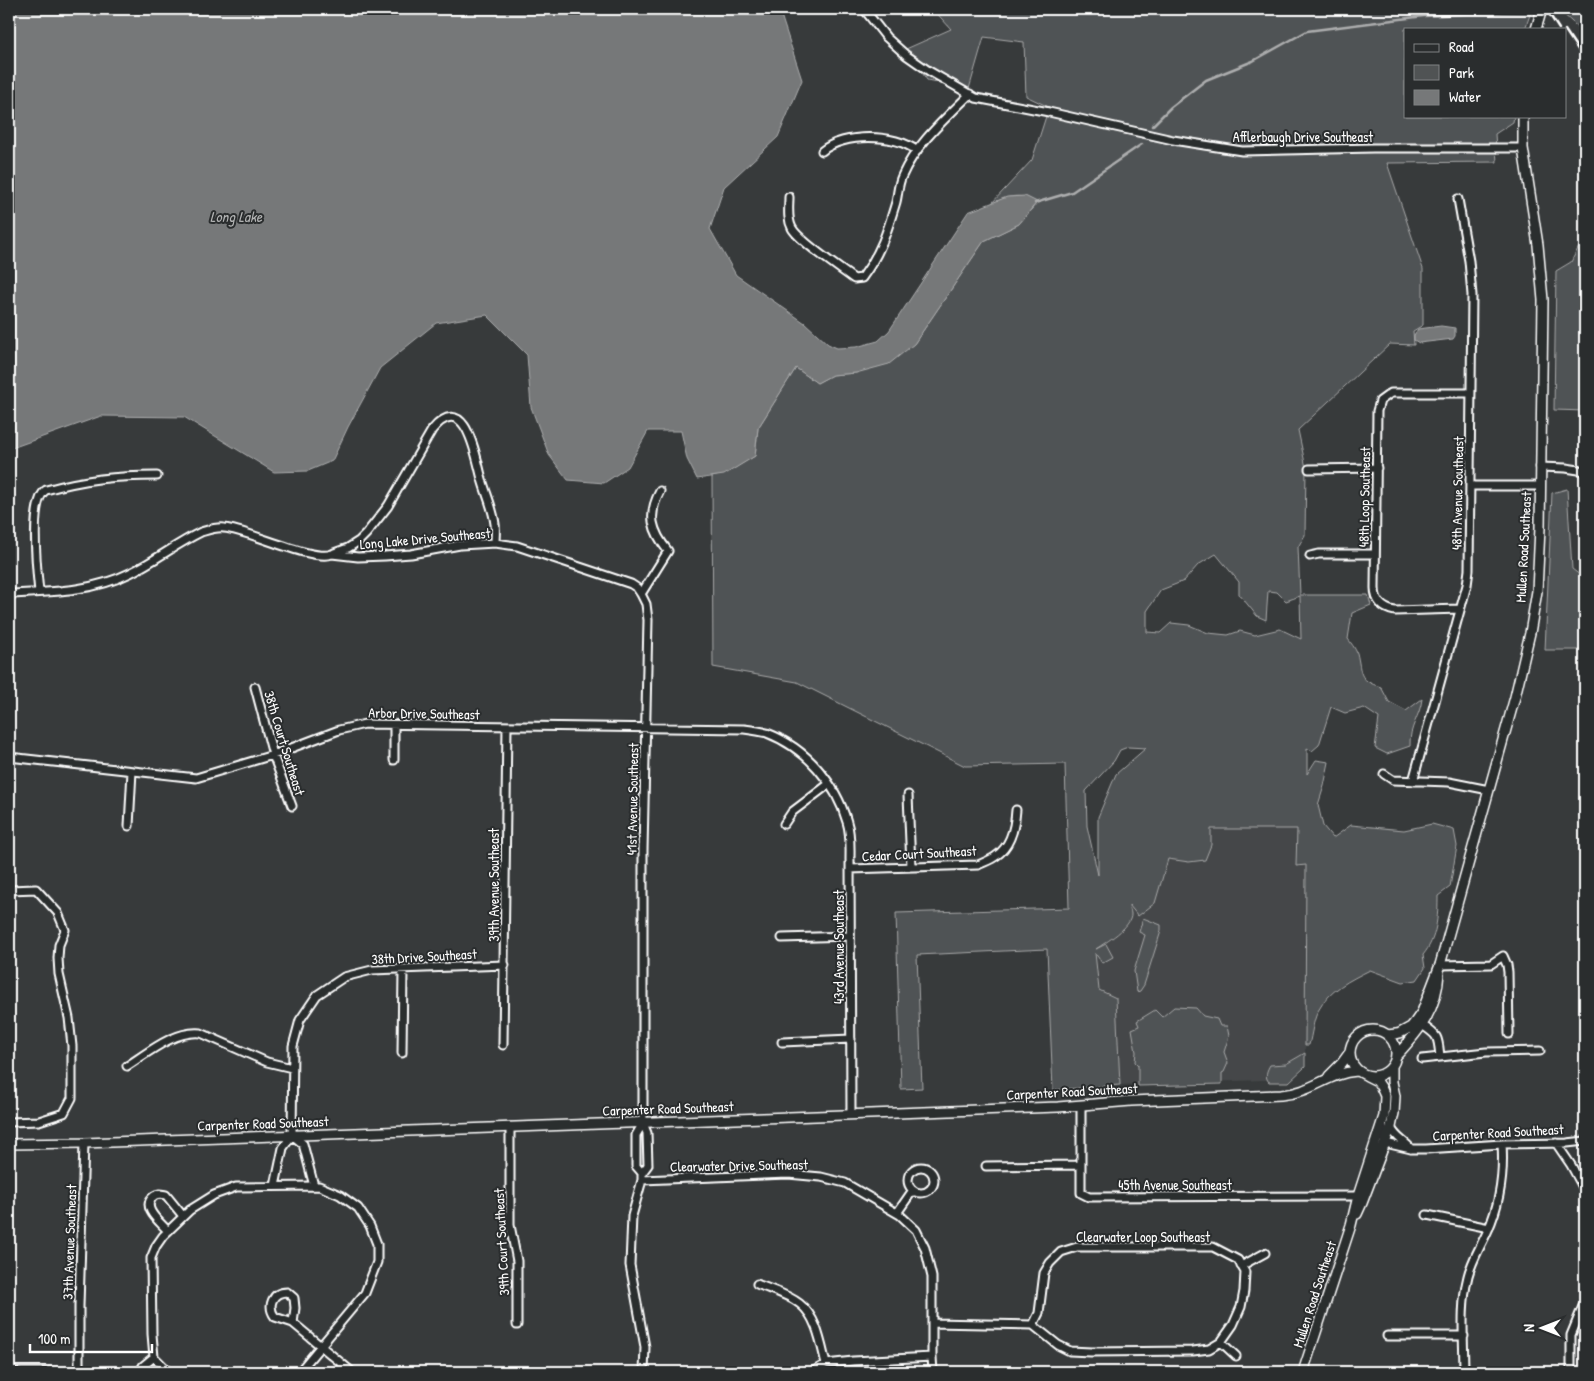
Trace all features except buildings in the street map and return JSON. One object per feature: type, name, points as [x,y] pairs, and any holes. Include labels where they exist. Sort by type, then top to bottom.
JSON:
[{"type":"street","name":"Afflerbaugh Drive Southeast","points":[[864,9],[886,37],[906,55],[929,72],[976,98],[1049,112],[1173,140],[1236,150],[1523,148]]},
{"type":"street","points":[[1536,28],[1542,9]]},
{"type":"street","points":[[789,197],[789,216],[792,229],[854,279],[862,278],[886,238],[901,178],[912,156],[970,94]]},
{"type":"street","name":"Mullen Road Southeast","points":[[1387,1035],[1405,1031],[1415,1022],[1422,1012],[1439,966],[1515,696],[1532,616],[1539,570],[1543,300],[1539,254],[1523,148],[1523,118]]},
{"type":"street","points":[[822,151],[829,145],[836,143],[871,137],[897,140],[910,145],[917,151]]},
{"type":"street","name":"48th Avenue Southeast","points":[[1413,780],[1467,585],[1469,570],[1472,295],[1469,261],[1458,198]]},
{"type":"street","name":"48th Loop Southeast","points":[[1460,610],[1395,611],[1384,607],[1378,601],[1375,594],[1377,411],[1380,401],[1394,393],[1471,392]]},
{"type":"street","points":[[332,554],[348,548],[366,534],[388,506],[432,430],[439,422],[448,418],[455,418],[463,422],[472,441],[482,482],[492,508],[495,525],[495,543]]},
{"type":"street","points":[[1540,467],[1585,471]]},
{"type":"street","points":[[1309,469],[1376,468]]},
{"type":"street","points":[[39,592],[36,568],[36,519],[37,504],[42,493],[46,490],[94,479],[157,476]]},
{"type":"street","points":[[1470,486],[1540,486]]},
{"type":"street","points":[[641,594],[668,551],[662,544],[651,517],[660,492]]},
{"type":"street","name":"Long Lake Drive Southeast","points":[[9,594],[70,591],[109,581],[137,570],[192,536],[213,528],[224,528],[242,532],[314,554],[358,557],[410,554],[460,544],[495,543],[516,546],[631,584],[641,594]]},
{"type":"street","points":[[1310,556],[1319,554],[1375,554]]},
{"type":"street","name":"41st Avenue Southeast","points":[[641,594],[646,604],[648,620],[643,931],[643,1123],[647,1133],[648,1165],[642,1177],[632,1216],[630,1265],[645,1347],[644,1372]]},
{"type":"street","name":"38th Court Southeast","points":[[255,687],[274,755],[292,806]]},
{"type":"street","points":[[394,725],[394,760]]},
{"type":"street","name":"Arbor Drive Southeast","points":[[9,757],[196,778],[274,755],[355,726],[744,729],[767,733],[799,751],[812,762],[830,784]]},
{"type":"street","name":"39th Avenue Southeast","points":[[504,1045],[507,726]]},
{"type":"street","points":[[129,826],[132,770]]},
{"type":"street","points":[[1384,774],[1393,780],[1449,782],[1490,790]]},
{"type":"street","points":[[784,824],[792,812],[830,784]]},
{"type":"street","name":"43rd Avenue Southeast","points":[[830,784],[839,800],[848,824],[850,869],[851,1114]]},
{"type":"street","points":[[908,795],[911,866]]},
{"type":"street","name":"Cedar Court Southeast","points":[[850,869],[978,865],[997,856],[1010,840],[1015,827],[1016,810]]},
{"type":"street","points":[[9,890],[36,889],[58,913],[65,930],[59,946],[58,958],[59,974],[69,1018],[72,1046],[72,1098],[64,1113],[39,1121],[9,1122]]},
{"type":"street","points":[[782,938],[850,936]]},
{"type":"street","points":[[1439,966],[1491,964],[1503,956],[1508,972],[1509,1034]]},
{"type":"street","name":"38th Drive Southeast","points":[[275,1186],[283,1148],[292,1135],[293,1046],[300,1020],[317,995],[344,977],[372,970],[504,965]]},
{"type":"street","name":"Mullen Road Southeast","points":[[1396,1056],[1429,1015],[1438,986],[1439,966]]},
{"type":"street","points":[[402,1053],[403,970]]},
{"type":"street","points":[[1422,1025],[1434,1032],[1439,1041],[1440,1057]]},
{"type":"street","points":[[1371,1030],[1380,1031],[1387,1035],[1394,1044],[1396,1056],[1392,1066],[1379,1076],[1367,1076],[1357,1071],[1351,1061],[1350,1052],[1352,1044],[1360,1034],[1371,1030]]},
{"type":"street","points":[[127,1066],[176,1036],[192,1032],[201,1033],[267,1062],[292,1068]]},
{"type":"street","points":[[782,1042],[851,1039]]},
{"type":"street","points":[[1422,1059],[1486,1052],[1540,1051]]},
{"type":"street","name":"Carpenter Road Southeast","points":[[1325,1080],[1350,1052]]},
{"type":"street","name":"Mullen Road Southeast","points":[[1351,1225],[1362,1203],[1391,1127],[1395,1104],[1392,1066]]},
{"type":"street","name":"Carpenter Road Southeast","points":[[9,1144],[84,1144],[510,1126],[643,1123],[1081,1105],[1291,1094],[1307,1090],[1325,1080],[1346,1072],[1357,1071]]},
{"type":"street","name":"Mullen Road Southeast","points":[[1303,1372],[1384,1116],[1385,1096],[1381,1086],[1377,1081],[1367,1076]]},
{"type":"street","name":"45th Avenue Southeast","points":[[1081,1105],[1081,1193],[1089,1197],[1358,1196]]},
{"type":"street","points":[[1384,1116],[1384,1143]]},
{"type":"street","name":"41st Avenue Southeast","points":[[642,1177],[636,1166],[636,1135],[643,1123]]},
{"type":"street","name":"39th Court Southeast","points":[[510,1126],[510,1225],[516,1261],[517,1325]]},
{"type":"street","points":[[1391,1127],[1399,1140],[1412,1149]]},
{"type":"street","points":[[292,1135],[303,1144],[314,1186]]},
{"type":"street","name":"Carpenter Road Southeast","points":[[1384,1143],[1412,1149],[1585,1141]]},
{"type":"street","points":[[1556,1143],[1585,1191]]},
{"type":"street","name":"37th Avenue Southeast","points":[[79,1372],[84,1144]]},
{"type":"street","points":[[1464,1372],[1465,1293],[1468,1276],[1489,1228],[1497,1202],[1504,1165],[1502,1144]]},
{"type":"street","points":[[986,1166],[1081,1164]]},
{"type":"street","name":"Clearwater Drive Southeast","points":[[642,1177],[788,1174],[821,1177],[845,1183],[897,1213],[916,1230],[925,1248],[932,1277],[932,1357],[934,1372]]},
{"type":"street","points":[[169,1372],[154,1357],[152,1334],[151,1258],[156,1246],[167,1230],[183,1216],[214,1195],[236,1187],[319,1186],[340,1195],[358,1208],[370,1226],[377,1244],[377,1262],[365,1293],[299,1372]]},
{"type":"street","points":[[897,1213],[913,1190]]},
{"type":"street","points":[[167,1230],[150,1211],[152,1197],[156,1194],[166,1195],[183,1216]]},
{"type":"street","points":[[1427,1215],[1489,1228]]},
{"type":"street","name":"Clearwater Loop Southeast","points":[[1033,1325],[1039,1313],[1044,1273],[1050,1262],[1061,1252],[1069,1249],[1077,1247],[1212,1246],[1238,1260],[1241,1266]]},
{"type":"street","points":[[932,1323],[1033,1325],[1058,1345],[1070,1351],[1193,1351],[1209,1349],[1221,1342],[1233,1325],[1241,1308],[1244,1291],[1244,1272],[1241,1266],[1264,1253]]},
{"type":"street","points":[[757,1284],[800,1304],[810,1315],[818,1333],[826,1364]]},
{"type":"street","points":[[293,1323],[294,1298],[287,1292],[280,1292],[272,1302],[273,1314],[278,1319],[293,1323],[352,1372]]},
{"type":"street","points":[[1571,1372],[1571,1336],[1585,1301]]},
{"type":"street","points":[[1387,1336],[1464,1336]]},
{"type":"street","points":[[1221,1342],[1236,1356]]},
{"type":"street","points":[[140,1372],[143,1366],[154,1357]]},
{"type":"street","points":[[812,1372],[826,1364],[932,1357]]},
{"type":"street","points":[[9,1372],[79,1372]]},
{"type":"shaded area","points":[[1307,747],[1305,1067],[1291,1079],[1120,1085],[1116,999],[1099,990],[1095,950],[1114,937],[1098,878],[1098,817],[1116,774]]},
{"type":"green space","points":[[933,9],[1532,9],[1525,28],[1404,28],[1404,118],[1514,118],[1513,122],[1495,134],[1497,162],[1387,163],[1423,269],[1423,325],[1413,331],[1414,345],[1390,344],[1298,430],[1306,468],[1305,535],[1298,547],[1300,595],[1368,595],[1371,605],[1352,613],[1348,639],[1357,653],[1362,675],[1368,682],[1381,687],[1389,702],[1406,711],[1422,699],[1411,733],[1410,746],[1387,754],[1375,748],[1379,718],[1364,708],[1345,713],[1331,707],[1319,745],[1312,751],[1307,748],[1307,774],[1316,760],[1329,762],[1318,805],[1323,826],[1333,838],[1351,825],[1404,830],[1432,824],[1454,830],[1457,846],[1450,887],[1438,896],[1436,927],[1431,942],[1423,955],[1425,968],[1417,980],[1403,982],[1370,970],[1348,982],[1334,991],[1318,1011],[1309,1045],[1305,1045],[1306,865],[1296,866],[1297,829],[1211,829],[1211,845],[1205,860],[1189,862],[1168,859],[1155,903],[1138,916],[1129,905],[1131,914],[1127,924],[1118,934],[1096,949],[1106,944],[1113,957],[1102,963],[1095,953],[1099,990],[1116,998],[1120,1085],[1053,1090],[1047,949],[917,955],[922,1088],[901,1089],[896,913],[1069,908],[1065,764],[965,766],[797,682],[713,667],[712,477],[724,474],[755,456],[758,428],[796,368],[817,383],[832,375],[856,373],[914,344],[984,241],[1019,224],[1037,203],[1025,197],[1014,196],[991,204],[1032,160],[1049,107],[1026,96],[1024,42],[984,37],[969,89],[927,80],[906,49],[951,29]],"holes":[[[1216,554],[1239,582],[1239,594],[1257,616],[1266,620],[1268,591],[1277,592],[1286,601],[1300,596],[1301,639],[1280,629],[1255,635],[1240,631],[1228,635],[1208,633],[1189,625],[1171,623],[1160,633],[1147,632],[1147,611],[1161,590],[1184,581],[1198,565]],[[1128,747],[1146,748],[1116,774],[1098,817],[1098,875],[1087,826],[1086,791],[1114,761],[1120,750]]]},
{"type":"green space","points":[[1585,9],[1585,34],[1559,10]]},
{"type":"green space","points":[[1583,239],[1585,239],[1585,411],[1554,410],[1556,271],[1571,262]]},
{"type":"green space","points":[[1567,489],[1572,569],[1585,579],[1585,650],[1545,650],[1552,493]]},
{"type":"green space","points":[[1143,918],[1161,925],[1161,931],[1144,985],[1137,992],[1134,971],[1145,935],[1139,932]]},
{"type":"green space","points":[[1174,1007],[1196,1008],[1203,1016],[1217,1019],[1220,1026],[1227,1026],[1229,1036],[1224,1052],[1228,1063],[1222,1073],[1222,1084],[1138,1086],[1138,1065],[1135,1062],[1136,1052],[1132,1029],[1139,1026],[1137,1021],[1155,1010],[1162,1017]]},
{"type":"green space","points":[[1305,1053],[1305,1067],[1289,1082],[1269,1082],[1267,1080],[1266,1074],[1270,1065],[1286,1064]]},
{"type":"water","name":"Long Lake","points":[[9,9],[779,9],[802,80],[778,137],[724,187],[710,229],[736,275],[805,323],[828,344],[837,348],[856,347],[878,341],[889,331],[968,212],[1007,197],[1025,196],[1037,202],[1019,224],[984,241],[914,344],[889,364],[856,373],[832,375],[817,383],[796,368],[758,428],[755,456],[724,475],[697,479],[687,459],[681,431],[648,431],[628,467],[604,483],[568,480],[549,455],[531,407],[527,355],[487,315],[436,323],[380,368],[332,461],[308,471],[274,472],[184,417],[101,416],[9,449]]},
{"type":"water","points":[[1441,326],[1455,328],[1453,339],[1419,343],[1414,340],[1414,335],[1418,329]]},
{"type":"waterway","points":[[1544,10],[1555,9],[1585,13]]},
{"type":"waterway","points":[[1152,126],[1171,107],[1206,80],[1253,61],[1307,31],[1424,16],[1539,10]]},
{"type":"waterway","points":[[1035,203],[1072,192],[1142,144]]},
{"type":"railway","points":[[1546,9],[1558,28]]},
{"type":"railway","points":[[1566,32],[1585,60]]}]
